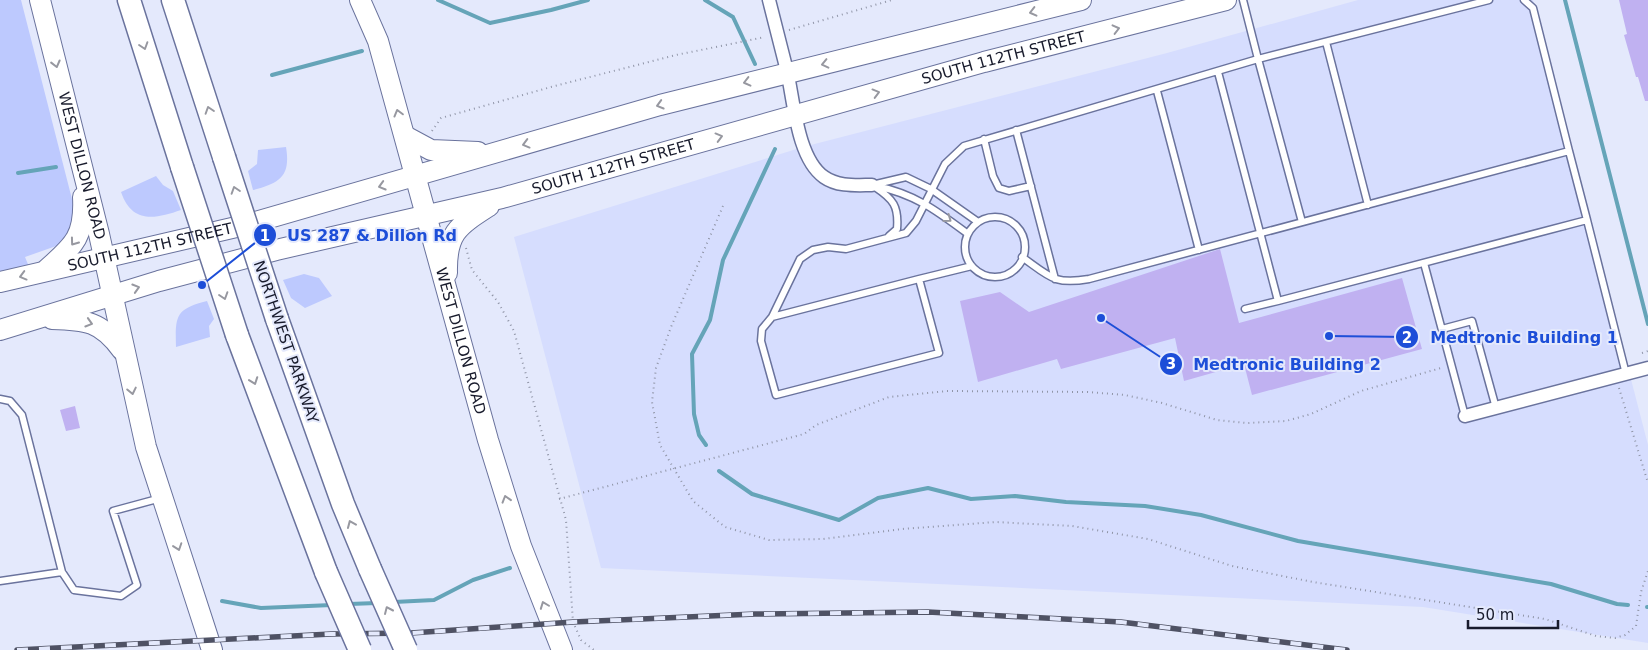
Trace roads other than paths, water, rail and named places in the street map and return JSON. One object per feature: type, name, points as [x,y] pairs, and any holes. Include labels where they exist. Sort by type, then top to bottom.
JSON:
[{"type":"highway","points":[[129,0],[237,335],[326,572],[360,650]]},
{"type":"highway","name":"NORTHWEST PARKWAY","points":[[173,0],[277,320],[343,504],[406,650]]},
{"type":"main road","name":"WEST DILLON ROAD","points":[[40,0],[105,257],[136,409],[162,498],[210,647]]},
{"type":"main road","name":"WEST DILLON ROAD","points":[[360,0],[378,41],[511,517],[562,650]]},
{"type":"main road","name":"SOUTH 112TH STREET","points":[[0,282],[245,225],[660,105],[1081,0]]},
{"type":"main road","name":"SOUTH 112TH STREET","points":[[0,330],[276,250],[502,198],[984,62],[1166,8],[1226,0]]},
{"type":"main road","points":[[405,136],[431,150],[496,153]]},
{"type":"main road","points":[[46,270],[74,244],[81,232],[84,217],[83,189],[76,144]]},
{"type":"main road","points":[[447,290],[446,260],[450,240],[454,233],[458,227],[502,198]]},
{"type":"main road","points":[[40,318],[91,322],[104,329],[125,354]]},
{"type":"street","points":[[769,0],[792,94],[795,116],[808,155],[823,176],[846,184],[872,185]]},
{"type":"street","points":[[1465,416],[1648,368]]},
{"type":"lane","points":[[1243,0],[1302,222]]},
{"type":"lane","points":[[919,279],[939,353],[776,395],[761,341],[762,329],[772,317],[800,259],[813,250],[828,248],[846,249],[906,233],[916,221],[944,164],[964,146],[1258,59],[1490,0]]},
{"type":"lane","points":[[1524,0],[1533,8],[1587,220],[1620,375]]},
{"type":"lane","points":[[1326,42],[1368,205]]},
{"type":"lane","points":[[1218,72],[1278,301]]},
{"type":"lane","points":[[1157,90],[1199,250]]},
{"type":"lane","points":[[1016,130],[1055,279]]},
{"type":"lane","points":[[984,139],[993,176],[999,188],[1009,192],[1031,186]]},
{"type":"lane","points":[[1022,257],[1055,279],[1068,282],[1089,279],[1569,151]]},
{"type":"lane","points":[[872,185],[906,177],[931,189],[978,222]]},
{"type":"lane","points":[[872,185],[898,190],[925,202],[968,234]]},
{"type":"lane","points":[[872,185],[891,198],[898,215],[897,229],[886,238]]},
{"type":"lane","points":[[996,217],[1014,224],[1024,241],[1022,257],[1016,268],[998,276],[979,272],[972,266],[965,248],[968,234],[978,222],[996,217]]},
{"type":"lane","points":[[1245,309],[1587,220]]},
{"type":"lane","points":[[1424,262],[1465,416]]},
{"type":"lane","points":[[772,317],[972,266]]},
{"type":"lane","points":[[1442,329],[1472,321],[1496,408]]},
{"type":"lane","points":[[0,399],[10,401],[22,415],[62,572],[74,590],[120,596],[137,585],[113,511],[162,498]]},
{"type":"lane","points":[[0,581],[62,572]]},
{"type":"waterway","points":[[438,0],[490,23],[588,0]]},
{"type":"waterway","points":[[705,0],[733,17],[755,64]]},
{"type":"waterway","points":[[1565,0],[1648,324]]},
{"type":"waterway","points":[[272,75],[362,51]]},
{"type":"waterway","points":[[706,445],[699,435],[694,414],[692,354],[710,320],[723,260],[775,149]]},
{"type":"waterway","points":[[18,173],[56,167]]},
{"type":"waterway","points":[[719,471],[752,494],[839,520],[878,498],[928,488],[971,499],[1015,496],[1066,502],[1145,506],[1201,515],[1298,541],[1551,584],[1617,604],[1628,605]]},
{"type":"waterway","points":[[394,602],[434,600],[473,580],[510,568]]},
{"type":"waterway","points":[[222,601],[261,608],[332,605]]},
{"type":"waterway","points":[[349,604],[377,603]]},
{"type":"railway","points":[[17,650],[331,634],[411,633],[573,622],[755,614],[928,612],[1121,622],[1347,650]]},
{"type":"place","name":"US 287 & Dillon Rd","points":[[202,285]]},
{"type":"place","name":"Medtronic Building 2","points":[[1101,318]]},
{"type":"place","name":"Medtronic Building 1","points":[[1329,336]]}]
